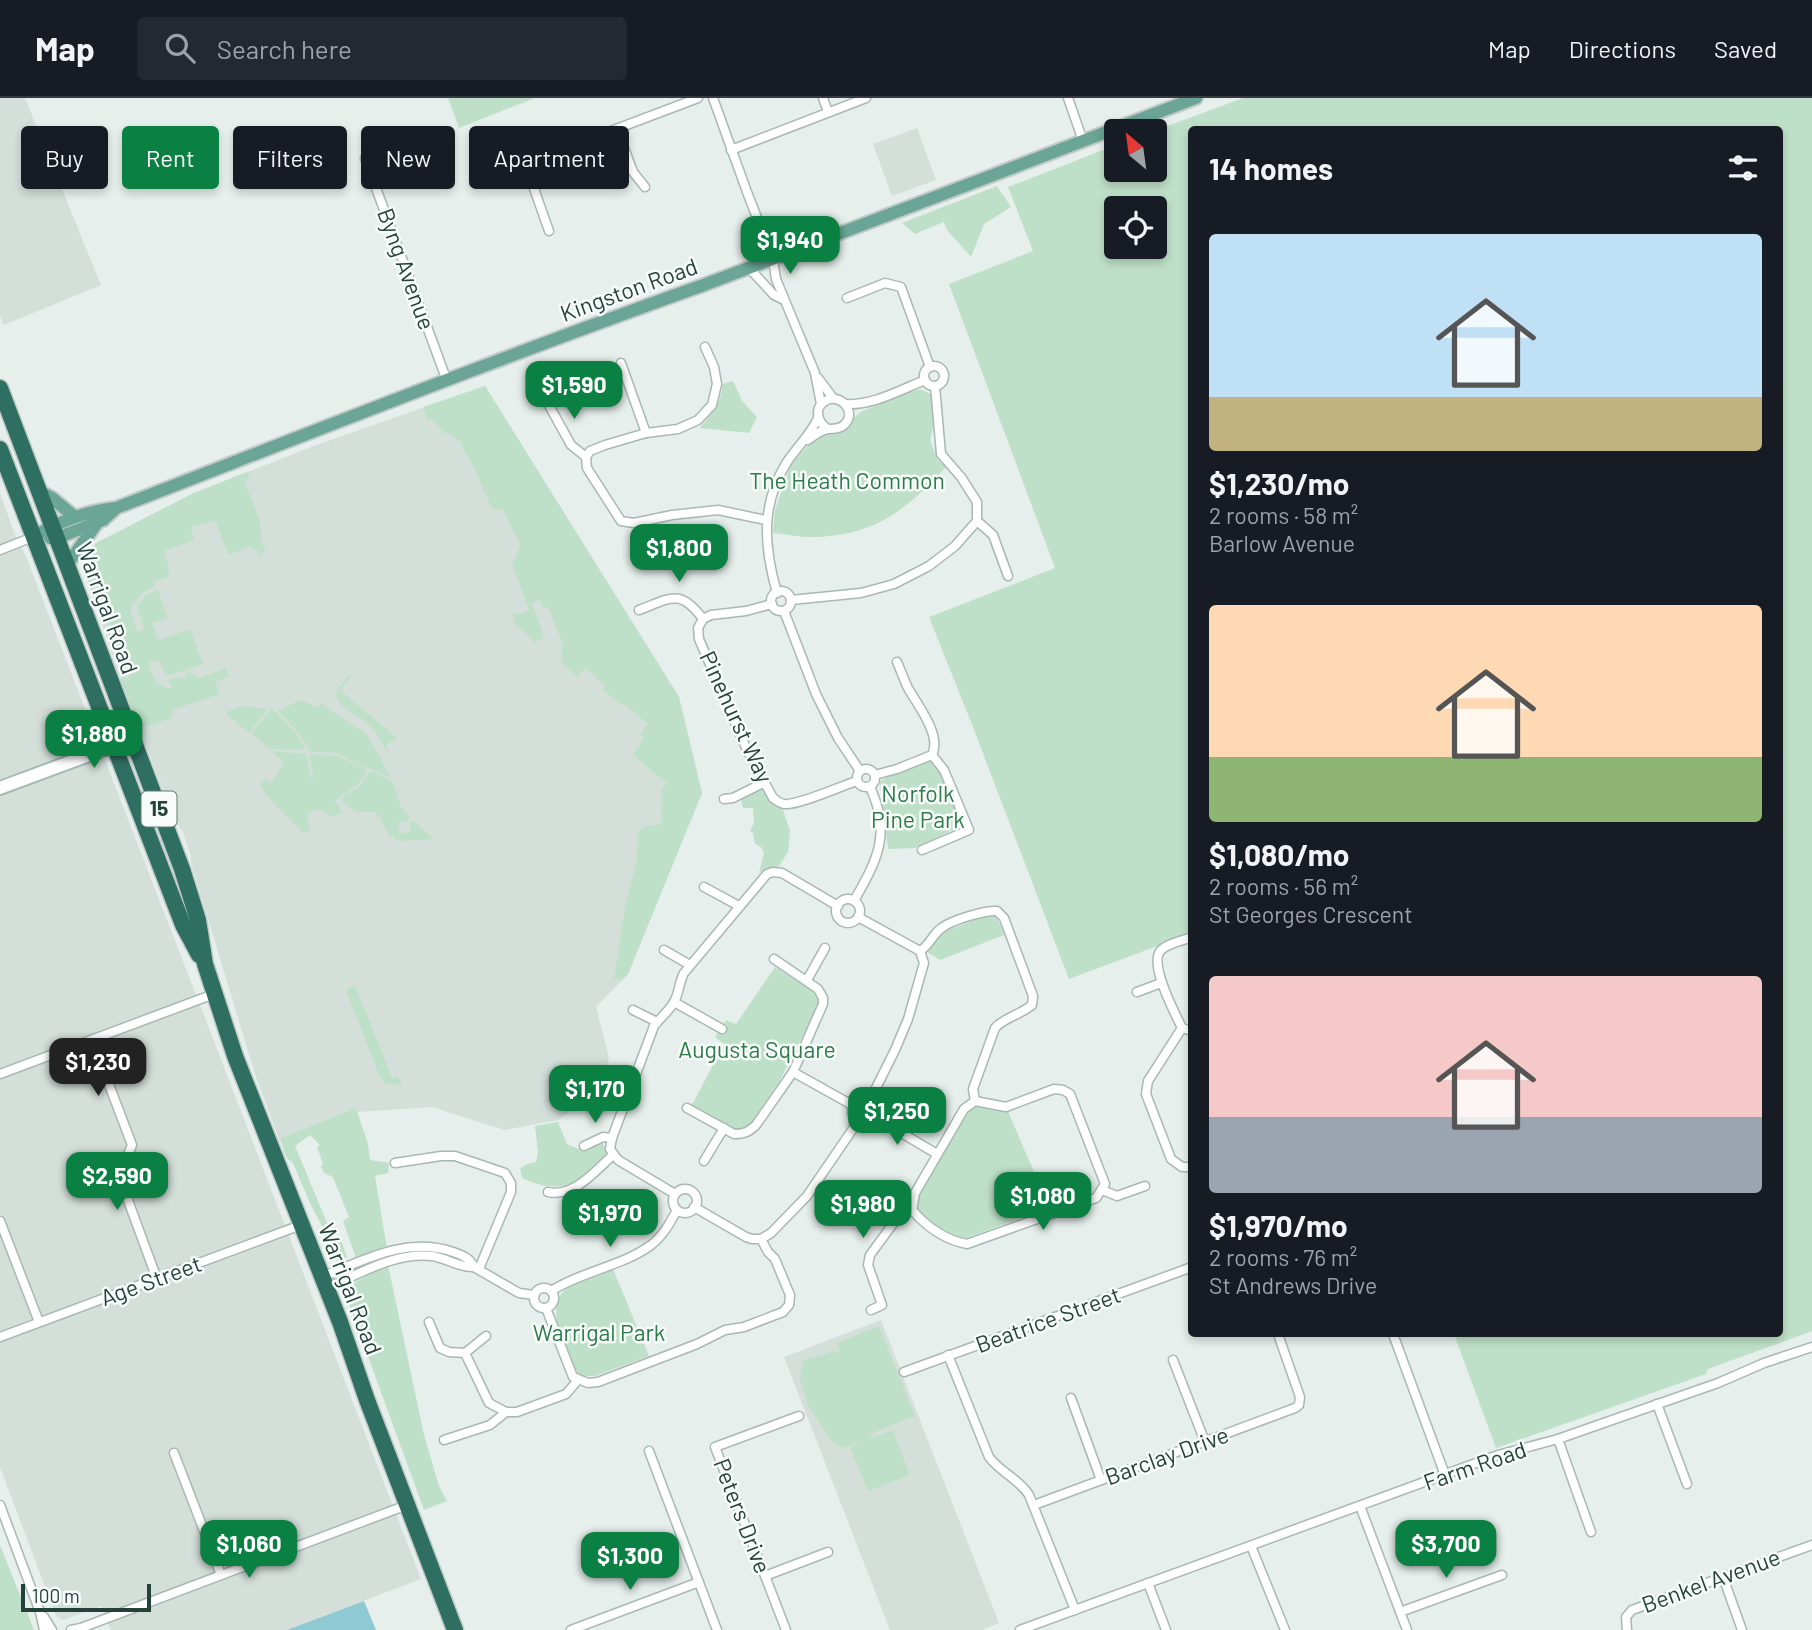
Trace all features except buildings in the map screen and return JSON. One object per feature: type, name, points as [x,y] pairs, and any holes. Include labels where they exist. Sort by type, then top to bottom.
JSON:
[{"type":"highway","name":"Warrigal Road","points":[[0,388],[170,837],[198,920],[205,964],[214,994],[243,1076],[455,1630]]},
{"type":"highway","name":"Warrigal Road","points":[[0,449],[183,925],[205,964]]},
{"type":"main road","name":"Kingston Road","points":[[55,532],[75,517],[96,510],[116,508],[281,443],[1192,99]]},
{"type":"main road","points":[[39,491],[75,517]]},
{"type":"main road","name":"Kingston Road","points":[[33,537],[97,523],[116,508]]},
{"type":"main road","points":[[67,565],[97,523]]},
{"type":"street","points":[[625,126],[698,98]]},
{"type":"street","points":[[713,98],[773,259],[776,279],[814,373],[821,404],[814,427],[787,463],[777,483],[766,520],[767,549],[778,593]]},
{"type":"street","points":[[823,98],[828,112]]},
{"type":"street","points":[[732,150],[866,98]]},
{"type":"street","points":[[1068,98],[1083,141]]},
{"type":"street","points":[[629,161],[633,172],[645,187]]},
{"type":"street","name":"Byng Avenue","points":[[376,189],[447,381]]},
{"type":"street","points":[[534,189],[549,231]]},
{"type":"street","points":[[749,268],[775,295],[784,300]]},
{"type":"street","points":[[847,298],[885,284],[901,287],[930,367]]},
{"type":"street","points":[[705,347],[717,384],[712,405],[698,421],[678,429],[646,433],[605,444],[590,451],[586,457],[587,468],[621,521],[634,523],[718,510],[766,520]]},
{"type":"street","points":[[621,363],[646,433]]},
{"type":"street","points":[[930,367],[936,367],[943,373],[942,381],[935,386],[925,380],[925,372],[930,367]]},
{"type":"street","points":[[814,373],[833,398],[854,405],[925,380]]},
{"type":"street","points":[[791,600],[861,593],[894,584],[929,566],[955,546],[977,521],[977,502],[961,477],[941,454],[935,386]]},
{"type":"street","points":[[545,398],[570,445],[586,457]]},
{"type":"street","points":[[821,404],[833,398]]},
{"type":"street","points":[[849,415],[867,402]]},
{"type":"street","points":[[800,445],[828,429],[842,427],[849,415],[845,404]]},
{"type":"street","points":[[818,418],[828,429]]},
{"type":"street","points":[[977,521],[993,535],[1008,576]]},
{"type":"street","points":[[0,550],[33,537]]},
{"type":"street","points":[[778,593],[787,594],[791,600],[785,611],[778,610],[772,604],[772,597],[778,593]]},
{"type":"street","points":[[639,610],[665,600],[680,598],[691,603],[703,620]]},
{"type":"street","name":"Pinehurst Way","points":[[772,604],[746,611],[711,615],[703,620],[698,628],[699,639],[747,750],[774,798],[786,804],[857,781]]},
{"type":"street","points":[[785,611],[816,694],[838,738],[860,771]]},
{"type":"street","points":[[875,775],[932,755],[936,747],[935,738],[919,703],[907,687],[897,662]]},
{"type":"street","points":[[0,788],[132,739]]},
{"type":"street","points":[[922,850],[969,830],[944,770],[932,755]]},
{"type":"street","points":[[870,769],[875,775],[875,781],[870,787],[861,787],[857,781],[860,771],[870,769]]},
{"type":"street","points":[[723,799],[733,798],[765,782]]},
{"type":"street","points":[[854,901],[873,867],[882,835],[877,800],[870,787]]},
{"type":"street","points":[[675,1194],[618,1160],[610,1149],[657,1022],[674,1002],[679,982],[690,965],[767,874],[782,873],[838,906]]},
{"type":"street","points":[[704,887],[739,906]]},
{"type":"street","points":[[844,900],[854,901],[859,907],[858,917],[852,922],[843,922],[837,916],[838,906],[844,900]]},
{"type":"street","points":[[920,951],[927,947],[943,926],[987,911],[997,911],[1004,918],[1033,996],[1032,1005],[1025,1012],[1002,1021],[995,1028],[973,1089],[975,1101]]},
{"type":"street","points":[[858,917],[920,951],[924,963],[908,1019],[869,1102]]},
{"type":"street","points":[[1188,938],[1165,947],[1158,952],[1157,957],[1161,982],[1182,1028],[1188,1030]]},
{"type":"street","points":[[807,980],[825,948]]},
{"type":"street","points":[[664,950],[690,965]]},
{"type":"street","points":[[687,1108],[734,1134],[743,1134],[756,1125],[793,1072],[823,1004],[821,993],[807,980],[774,959]]},
{"type":"street","points":[[1137,992],[1161,982]]},
{"type":"street","points":[[0,1074],[214,994]]},
{"type":"street","points":[[674,1002],[722,1029]]},
{"type":"street","points":[[633,1010],[657,1022]]},
{"type":"street","points":[[1182,1028],[1148,1081],[1146,1094],[1171,1159],[1182,1167],[1188,1167]]},
{"type":"street","points":[[92,1040],[132,1145],[118,1176],[157,1279]]},
{"type":"street","points":[[793,1072],[854,1106]]},
{"type":"street","points":[[1054,1089],[1070,1094],[1105,1184],[1096,1198],[967,1244],[948,1238],[923,1222],[912,1210],[915,1193],[964,1109],[975,1101],[1006,1107],[1054,1089]]},
{"type":"street","points":[[859,1101],[869,1102],[874,1107],[873,1116],[867,1121],[859,1120],[854,1115],[854,1106],[859,1101]]},
{"type":"street","points":[[873,1116],[936,1154]]},
{"type":"street","points":[[694,1207],[746,1237],[761,1239],[771,1233],[807,1196],[859,1120]]},
{"type":"street","points":[[704,1161],[723,1128]]},
{"type":"street","points":[[584,1146],[603,1137],[612,1138]]},
{"type":"street","points":[[548,1192],[556,1194],[578,1186],[613,1155]]},
{"type":"street","points":[[395,1163],[455,1156],[505,1173],[511,1183],[511,1192],[477,1268]]},
{"type":"street","points":[[1102,1190],[1117,1196],[1145,1185]]},
{"type":"street","points":[[683,1189],[691,1191],[696,1199],[694,1207],[685,1212],[677,1210],[673,1202],[675,1194],[683,1189]]},
{"type":"street","points":[[551,1291],[565,1282],[639,1253],[661,1235],[677,1210]]},
{"type":"street","points":[[871,1310],[883,1308],[868,1265],[870,1255],[898,1217],[912,1210]]},
{"type":"street","points":[[0,1221],[39,1322]]},
{"type":"street","name":"Age Street","points":[[0,1337],[301,1225]]},
{"type":"street","points":[[546,1308],[573,1377],[588,1383],[598,1382],[697,1344],[717,1333],[744,1327],[783,1312],[789,1305],[790,1295],[775,1259],[761,1239]]},
{"type":"street","points":[[324,1283],[387,1262],[412,1256],[434,1256],[477,1268],[519,1293],[534,1295],[542,1288],[548,1289],[554,1298],[552,1304],[546,1308]]},
{"type":"street","name":"Beatrice Street","points":[[904,1372],[1188,1268]]},
{"type":"street","points":[[534,1295],[537,1305],[546,1308]]},
{"type":"street","points":[[429,1322],[440,1348],[449,1352],[465,1353],[486,1336]]},
{"type":"street","points":[[1279,1337],[1300,1394],[1299,1404],[1309,1408]]},
{"type":"street","points":[[1394,1337],[1446,1475]]},
{"type":"street","name":"Farm Road","points":[[1020,1630],[1498,1455],[1558,1439],[1812,1347]]},
{"type":"street","points":[[465,1353],[489,1403],[506,1412],[517,1412],[566,1394],[578,1380]]},
{"type":"street","points":[[948,1355],[989,1457],[996,1466],[1022,1485],[1034,1504],[1074,1610]]},
{"type":"street","points":[[1173,1360],[1205,1442]]},
{"type":"street","points":[[1071,1398],[1101,1480]]},
{"type":"street","name":"Barclay Drive","points":[[1034,1504],[1289,1411],[1299,1404]]},
{"type":"street","points":[[1657,1404],[1688,1484]]},
{"type":"street","points":[[444,1440],[490,1425],[506,1412]]},
{"type":"street","name":"Peters Drive","points":[[786,1630],[715,1447],[799,1416]]},
{"type":"street","points":[[1558,1439],[1591,1532]]},
{"type":"street","points":[[649,1451],[717,1630]]},
{"type":"street","points":[[174,1453],[221,1575]]},
{"type":"street","points":[[0,1505],[40,1612],[44,1630]]},
{"type":"street","points":[[71,1630],[407,1505]]},
{"type":"street","points":[[1360,1506],[1407,1630]]},
{"type":"street","name":"Benkel Avenue","points":[[1628,1630],[1626,1617],[1632,1610],[1812,1545]]},
{"type":"street","points":[[1251,1546],[1285,1630]]},
{"type":"street","points":[[765,1576],[828,1552]]},
{"type":"street","points":[[1401,1612],[1502,1575]]},
{"type":"street","points":[[1723,1577],[1742,1630]]},
{"type":"street","points":[[571,1630],[699,1582]]},
{"type":"street","points":[[1148,1583],[1166,1630]]},
{"type":"street","points":[[40,1612],[52,1630]]},
{"type":"shaded area","points":[[0,98],[25,98],[36,126],[21,126],[21,189],[62,189],[101,285],[4,325],[0,316]]},
{"type":"shaded area","points":[[917,128],[936,180],[892,196],[873,144]]},
{"type":"shaded area","points":[[485,386],[679,697],[702,793],[628,974],[596,1007],[609,1058],[600,1092],[558,1120],[504,1130],[432,1107],[358,1112],[280,1142],[255,1074],[183,832],[175,822],[116,666],[87,579],[85,558],[96,543],[194,493],[316,445]]},
{"type":"shaded area","points":[[0,493],[421,1579],[287,1630],[111,1630],[101,1606],[63,1620],[56,1616],[0,1467]]},
{"type":"shaded area","points":[[881,1320],[999,1623],[982,1630],[890,1630],[784,1357]]},
{"type":"green space","points":[[448,98],[535,98],[459,128]]},
{"type":"green space","points":[[1243,98],[1812,98],[1812,1331],[1708,1369],[1706,1374],[1496,1448],[1455,1337],[1783,1337],[1783,126],[1188,126],[1188,934],[1069,979],[929,617],[1055,568],[949,284],[1033,251],[1008,187],[1104,150],[1104,182],[1167,182],[1167,126]]},
{"type":"green space","points":[[997,186],[1011,207],[984,224],[971,257],[947,230],[944,222],[915,234],[902,223]]},
{"type":"green space","points":[[733,381],[742,401],[757,417],[749,433],[700,428],[718,403],[722,384]]},
{"type":"green space","points":[[485,386],[679,697],[702,793],[628,974],[622,980],[614,979],[625,906],[636,864],[638,834],[646,826],[659,825],[662,822],[661,790],[667,782],[633,755],[644,738],[640,734],[648,724],[603,690],[605,686],[586,668],[577,677],[561,662],[562,642],[548,607],[543,608],[540,600],[532,603],[544,638],[538,639],[536,644],[513,623],[513,612],[515,615],[529,610],[512,564],[520,544],[503,510],[492,509],[461,442],[444,433],[432,419],[427,420],[423,407]]},
{"type":"green space","name":"The Heath Common","points":[[919,389],[931,394],[935,417],[930,441],[938,460],[946,467],[932,482],[889,517],[856,531],[811,537],[773,533],[775,510],[791,465],[810,443],[862,411]]},
{"type":"green space","points":[[247,472],[250,478],[244,481],[260,520],[261,540],[266,551],[259,554],[251,546],[228,555],[215,520],[192,527],[192,541],[166,550],[168,577],[156,581],[154,587],[142,593],[130,608],[138,633],[144,629],[137,606],[146,595],[158,590],[168,618],[152,623],[158,640],[190,629],[203,664],[167,676],[159,661],[149,662],[154,677],[163,687],[173,687],[168,681],[176,677],[185,678],[187,671],[200,678],[226,668],[229,676],[215,682],[220,694],[172,710],[172,718],[141,728],[120,679],[124,677],[130,681],[104,609],[102,591],[89,585],[85,558],[96,543],[194,493]]},
{"type":"green space","points":[[349,674],[351,676],[340,690],[397,738],[386,745],[389,753],[370,726],[344,707],[337,698],[336,692]]},
{"type":"green space","points":[[300,700],[318,707],[321,704],[366,734],[391,778],[335,753],[309,751],[301,736],[278,711]]},
{"type":"green space","points":[[242,706],[268,709],[249,733],[226,712]]},
{"type":"green space","points":[[272,708],[297,734],[304,746],[303,750],[270,749],[253,735],[252,732]]},
{"type":"green space","points":[[271,751],[306,754],[311,778],[314,777],[310,754],[336,756],[367,768],[362,780],[334,802],[341,807],[341,813],[331,817],[322,810],[310,812],[307,818],[311,830],[304,833],[265,794],[261,784],[265,779],[271,783],[283,765],[281,759]]},
{"type":"green space","name":"Norfolk Pine Park","points":[[928,760],[940,768],[961,826],[915,848],[888,849],[880,782],[893,773]]},
{"type":"green space","points":[[372,771],[393,782],[401,807],[410,818],[399,823],[400,832],[405,834],[410,831],[412,820],[434,839],[398,841],[391,837],[374,812],[357,812],[342,802],[344,796],[359,787]]},
{"type":"green space","points":[[762,787],[773,804],[782,807],[790,831],[788,852],[777,869],[759,873],[764,853],[761,847],[755,844],[750,831],[754,823],[753,808],[743,808],[741,797]]},
{"type":"green space","points":[[988,915],[997,919],[1004,935],[940,960],[927,952],[941,933]]},
{"type":"green space","name":"Augusta Square","points":[[775,967],[815,993],[820,1002],[780,1080],[748,1128],[735,1131],[692,1105],[724,1044],[715,1037],[726,1020],[736,1024]]},
{"type":"green space","points":[[355,985],[392,1078],[400,1079],[402,1085],[386,1084],[379,1075],[346,990]]},
{"type":"green space","points":[[974,1105],[1007,1109],[1043,1193],[1033,1214],[963,1239],[926,1220],[917,1208],[915,1200],[967,1108]]},
{"type":"green space","points":[[356,1108],[368,1144],[370,1160],[389,1163],[388,1173],[375,1176],[387,1249],[357,1260],[343,1221],[349,1217],[333,1177],[324,1173],[321,1166],[323,1164],[317,1147],[320,1145],[310,1135],[295,1146],[335,1242],[341,1240],[347,1257],[336,1261],[293,1163],[286,1157],[281,1138]]},
{"type":"green space","points":[[558,1122],[567,1144],[583,1151],[602,1142],[608,1155],[588,1173],[569,1184],[548,1186],[522,1178],[520,1168],[536,1162],[538,1152],[535,1126]]},
{"type":"green space","points":[[388,1265],[424,1435],[439,1486],[447,1501],[424,1510],[350,1307],[347,1290],[349,1285]]},
{"type":"green space","name":"Warrigal Park","points":[[613,1269],[649,1356],[595,1376],[580,1376],[559,1331],[557,1306],[560,1296],[573,1284]]},
{"type":"green space","points":[[879,1326],[915,1416],[873,1433],[869,1439],[893,1430],[910,1475],[868,1491],[850,1447],[867,1440],[843,1448],[830,1439],[808,1405],[800,1380],[803,1361],[834,1351],[840,1353],[837,1343]]},
{"type":"green space","points":[[0,1545],[34,1630],[0,1630]]},
{"type":"water","points":[[364,1601],[376,1630],[287,1630]]}]
